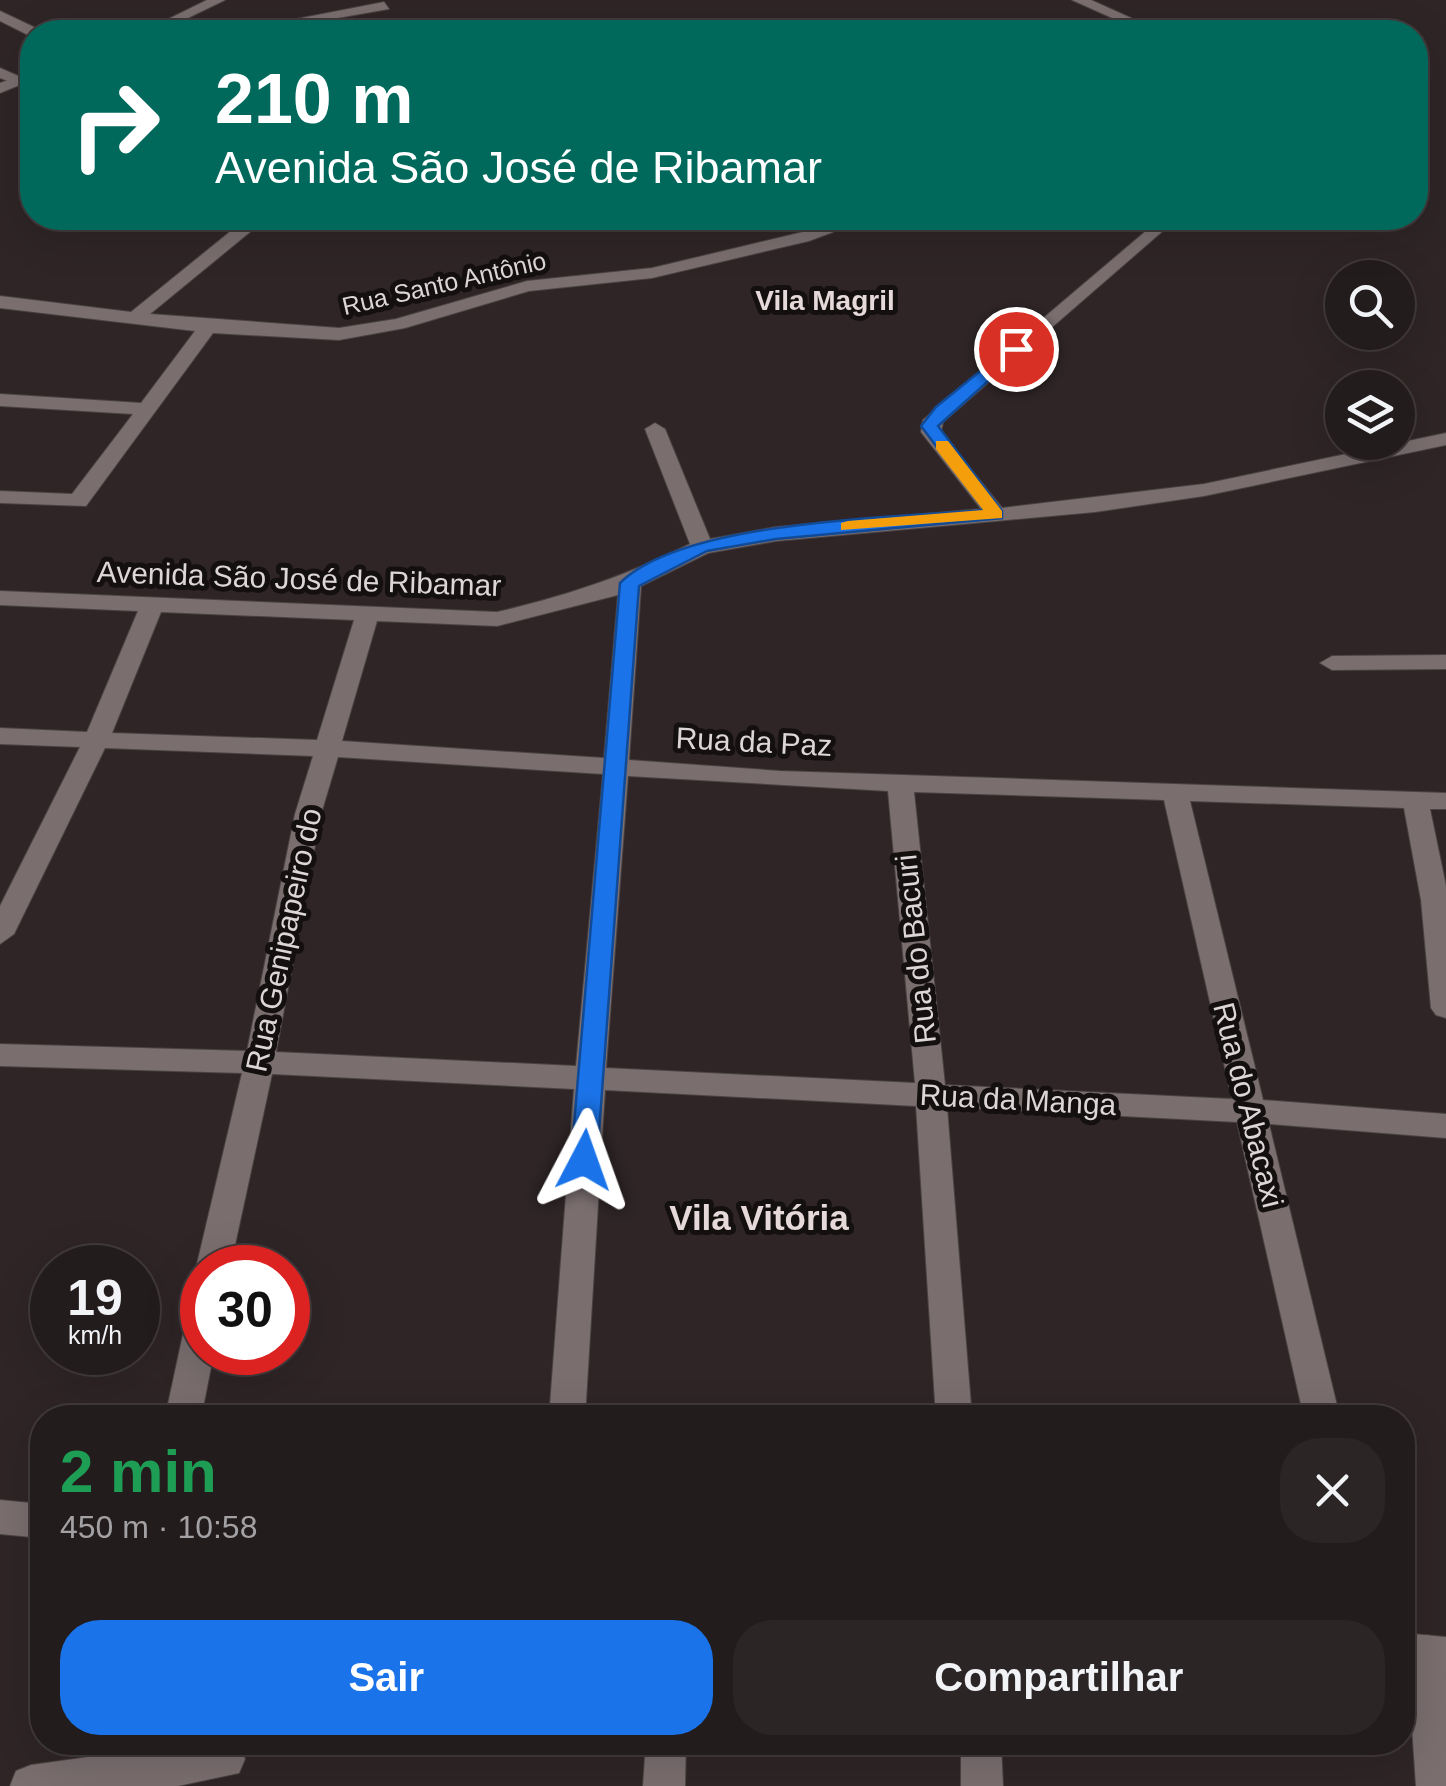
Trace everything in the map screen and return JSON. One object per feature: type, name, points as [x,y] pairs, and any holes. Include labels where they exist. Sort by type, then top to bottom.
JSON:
[{"type":"street","points":[[175,20],[218,0]]},
{"type":"street","points":[[1079,0],[1124,18]]},
{"type":"street","points":[[295,20],[378,3]]},
{"type":"street","points":[[134,319],[238,230]]},
{"type":"street","name":"Rua Santo Antônio","points":[[0,302],[208,327],[302,334],[363,331],[526,286],[652,273],[822,230]]},
{"type":"street","points":[[996,514],[930,432],[932,420],[1112,270],[1154,230]]},
{"type":"street","points":[[0,497],[78,501],[208,327]]},
{"type":"street","points":[[0,400],[147,409]]},
{"type":"street","points":[[655,429],[702,547]]},
{"type":"street","name":"Avenida São José de Ribamar","points":[[0,598],[496,619],[553,609],[630,583],[702,547],[776,534],[1204,490],[1446,439]]},
{"type":"street","points":[[568,1405],[601,907],[618,767],[630,583]]},
{"type":"street","points":[[0,934],[96,740],[153,602]]},
{"type":"street","name":"Rua Genipapeiro do","points":[[218,1245],[304,832],[366,615]]},
{"type":"street","points":[[1332,663],[1446,662]]},
{"type":"street","name":"Rua da Paz","points":[[0,736],[327,749],[780,779],[1446,800]]},
{"type":"street","name":"Rua do Bacuri","points":[[900,780],[932,1096],[953,1405]]},
{"type":"street","name":"Rua do Abacaxi","points":[[1176,792],[1319,1405]]},
{"type":"street","points":[[1415,799],[1436,900],[1446,1008]]},
{"type":"street","name":"Rua da Manga","points":[[0,1055],[259,1062],[1250,1110],[1446,1126]]},
{"type":"street","points":[[186,1405],[192,1375]]},
{"type":"street","points":[[0,1518],[30,1520]]},
{"type":"street","points":[[1425,1654],[1437,1786]]},
{"type":"street","points":[[664,1786],[665,1755]]},
{"type":"street","points":[[981,1755],[982,1786]]},
{"type":"street","points":[[31,1786],[225,1763]]},
{"type":"slow traffic","points":[[848,526],[996,514],[942,445]]},
{"type":"district","name":"Vila Magril","points":[[825,300]]},
{"type":"district","name":"Vila Vitória","points":[[759,1218]]},
{"type":"route","points":[[584,1160],[601,907],[618,767],[630,583],[702,547],[776,534],[996,514],[930,432],[930,426],[942,410],[1016,349]]}]
